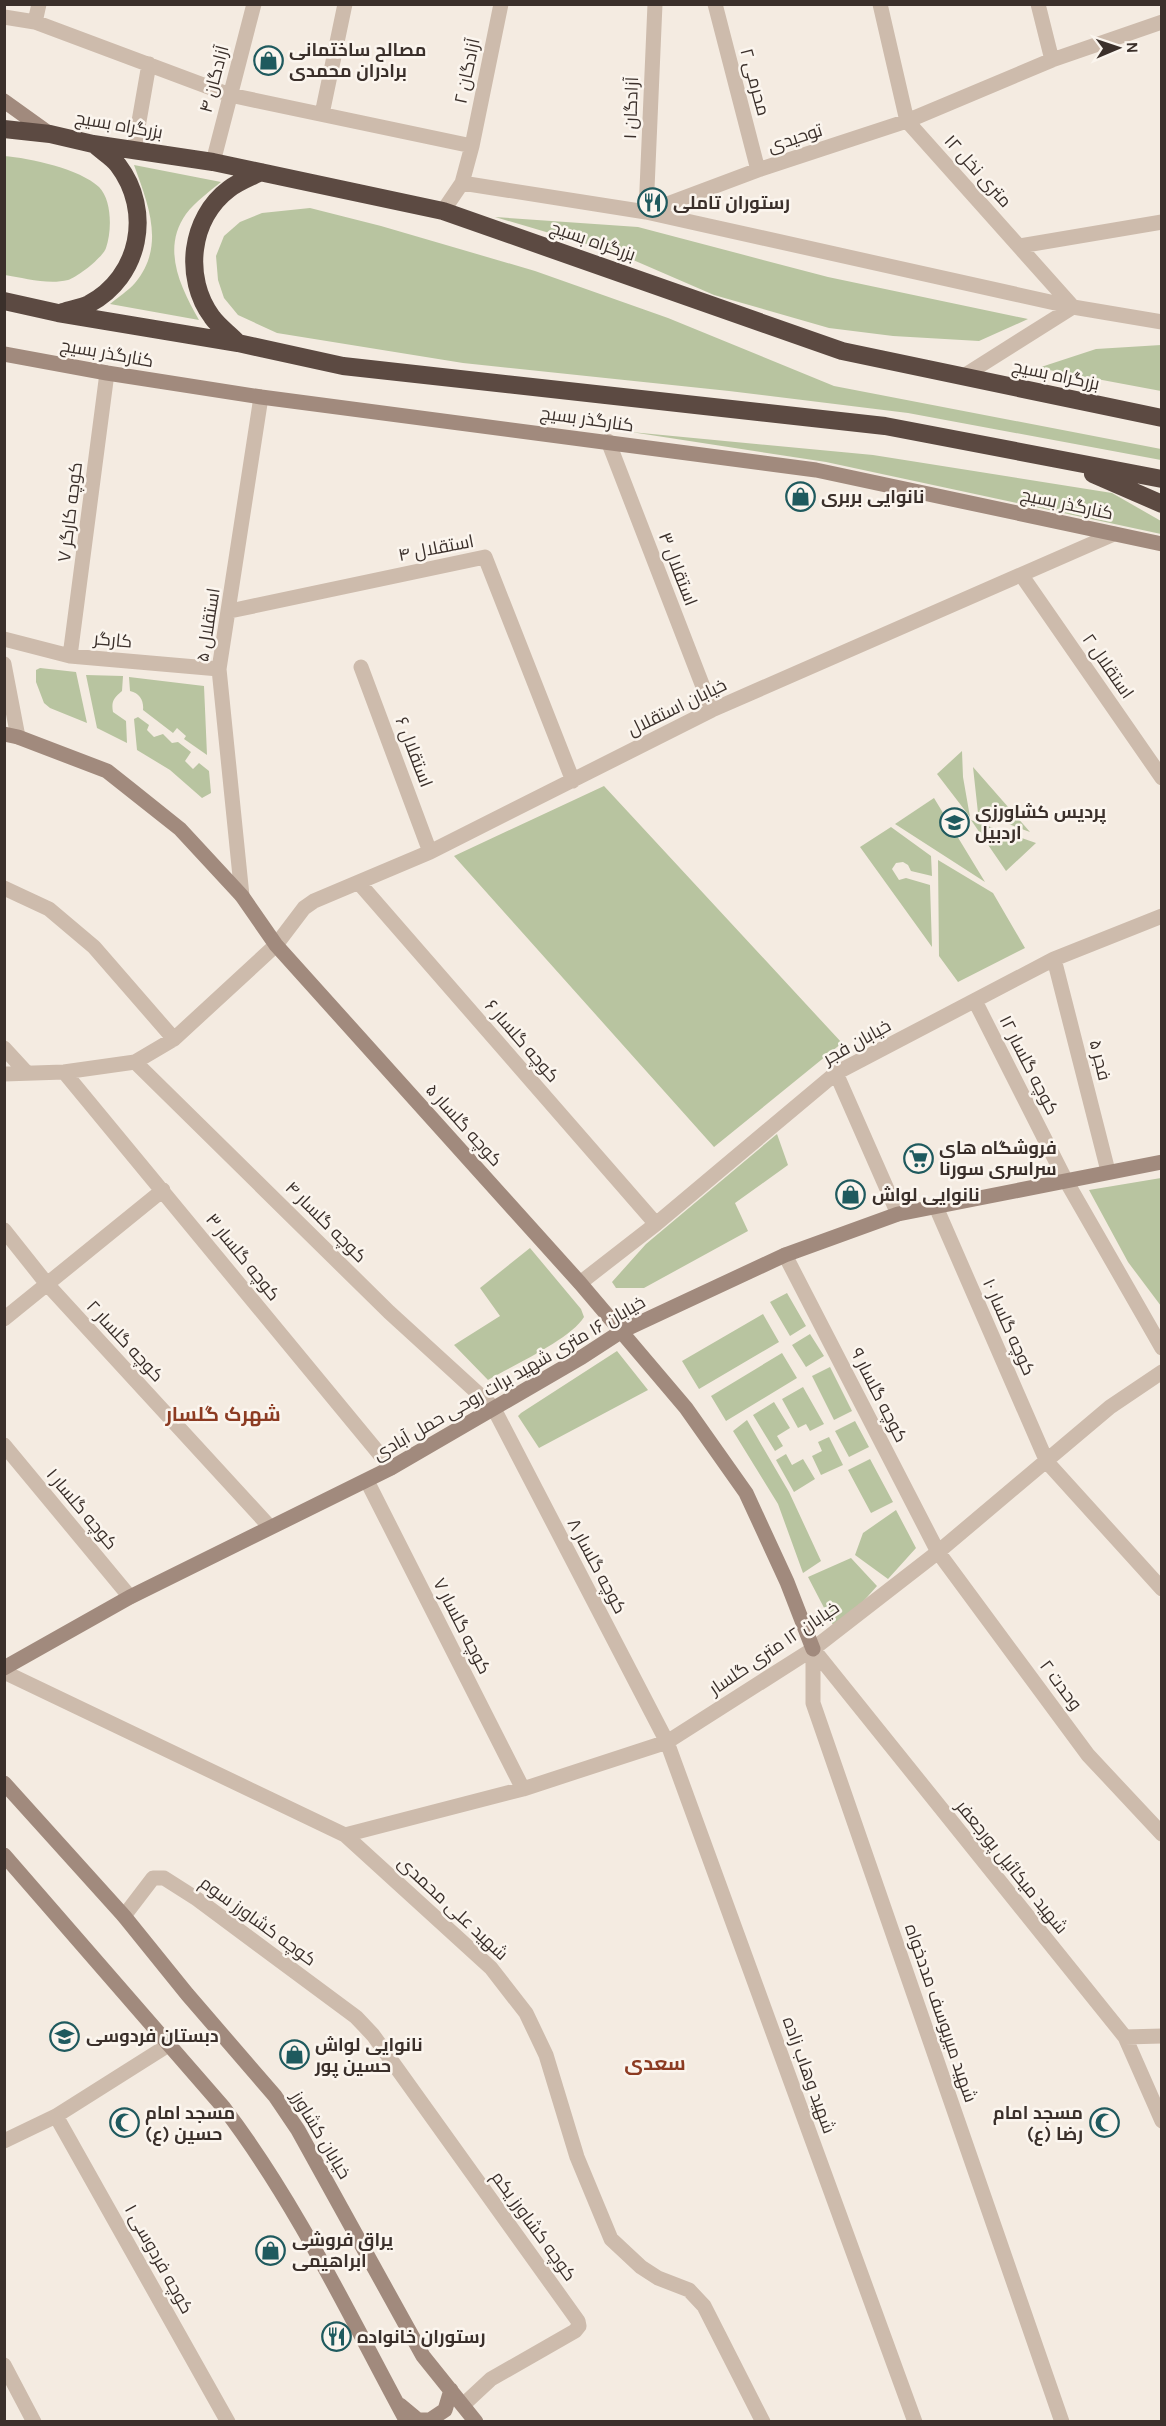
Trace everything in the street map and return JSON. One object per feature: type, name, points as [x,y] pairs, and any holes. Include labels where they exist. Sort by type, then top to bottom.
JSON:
[{"type":"highway","name":"بزرگراه بسیج","points":[[4,129],[50,134],[93,144],[213,162],[443,211],[842,351],[1161,418]]},
{"type":"highway","points":[[58,313],[89,304],[115,284],[126,271],[137,240],[138,225],[133,193],[118,165],[93,144]]},
{"type":"highway","points":[[238,343],[212,318],[203,302],[194,268],[195,250],[198,231],[213,203],[229,188],[261,172]]},
{"type":"highway","points":[[4,301],[58,313],[238,343],[343,366],[885,426],[1161,479]]},
{"type":"highway","points":[[1067,462],[1161,504]]},
{"type":"main road","points":[[4,101],[50,134]]},
{"type":"main road","name":"کنارگذر بسیج","points":[[4,354],[261,397],[816,470],[1161,544]]},
{"type":"main road","name":"کوچه گلسار ۵","points":[[11,736],[107,771],[180,829],[242,896],[276,945],[580,1283],[686,1408],[746,1493],[787,1582],[813,1648]]},
{"type":"main road","name":"خیابان ۱۶ متری شهید برات روحی حمل آبادی","points":[[4,1670],[130,1597],[391,1468],[582,1357],[622,1331],[785,1255],[898,1214],[1065,1179],[1161,1162]]},
{"type":"main road","name":"خیابان کشاورز","points":[[4,1783],[124,1916],[187,1994],[275,2096],[292,2121],[423,2356],[476,2421]]},
{"type":"main road","points":[[4,1855],[224,2108],[271,2173],[406,2421]]},
{"type":"main road","points":[[396,2402],[418,2420],[430,2420],[445,2410],[451,2390]]},
{"type":"street","points":[[35,22],[39,4]]},
{"type":"street","name":"آزادگان ۴","points":[[213,162],[254,4]]},
{"type":"street","points":[[322,114],[345,4]]},
{"type":"street","name":"آزادگان ۲","points":[[462,183],[472,146],[501,4]]},
{"type":"street","name":"آزادگان ۱","points":[[646,212],[655,4]]},
{"type":"street","name":"محرمی ۲","points":[[715,4],[758,170]]},
{"type":"street","points":[[880,4],[907,121]]},
{"type":"street","points":[[1038,4],[1052,60]]},
{"type":"street","points":[[4,17],[35,22],[230,95],[472,146]]},
{"type":"street","name":"توحیدی","points":[[462,183],[646,212],[758,170],[907,121],[1052,60],[1161,21]]},
{"type":"street","points":[[134,150],[149,64]]},
{"type":"street","name":"۱۲ متری نخل","points":[[907,121],[1073,307]]},
{"type":"street","points":[[443,211],[462,183]]},
{"type":"street","points":[[646,212],[1073,307],[1161,322]]},
{"type":"street","points":[[1020,246],[1161,222]]},
{"type":"street","points":[[962,377],[1073,307]]},
{"type":"street","name":"کوچه کارگر ۷","points":[[70,656],[107,373]]},
{"type":"street","name":"استقلال ۵","points":[[242,896],[219,669],[230,611],[261,397]]},
{"type":"street","name":"استقلال ۳","points":[[608,441],[712,710]]},
{"type":"street","name":"خیابان استقلال","points":[[135,1062],[174,1040],[276,945],[304,908],[314,901],[430,852],[712,710],[1114,534]]},
{"type":"street","name":"استقلال ۴","points":[[230,611],[485,557],[573,781]]},
{"type":"street","name":"استقلال ۲","points":[[1022,576],[1161,778]]},
{"type":"street","name":"کارگر","points":[[4,639],[70,656],[219,669]]},
{"type":"street","points":[[4,664],[11,736]]},
{"type":"street","name":"استقلال ۶","points":[[361,667],[430,852]]},
{"type":"street","name":"کوچه گلسار ۶","points":[[359,883],[656,1224]]},
{"type":"street","points":[[4,888],[49,909],[94,947],[174,1040]]},
{"type":"street","name":"خیابان فجر","points":[[580,1283],[656,1224],[836,1073],[1054,958],[1161,916]]},
{"type":"street","name":"فجر ۵","points":[[1054,958],[1108,1171]]},
{"type":"street","name":"کوچه گلسار ۱۲","points":[[975,1001],[1065,1179],[1161,1348]]},
{"type":"street","points":[[4,1048],[27,1073]]},
{"type":"street","points":[[4,1074],[64,1072],[135,1062]]},
{"type":"street","name":"کوچه گلسار ۴","points":[[135,1062],[389,1312],[493,1407]]},
{"type":"street","name":"کوچه گلسار ۳","points":[[64,1072],[391,1468]]},
{"type":"street","points":[[836,1073],[898,1214]]},
{"type":"street","points":[[4,1319],[163,1190]]},
{"type":"street","name":"کوچه گلسار ۱۰","points":[[936,1207],[1047,1462],[1161,1589]]},
{"type":"street","name":"کوچه گلسار ۲","points":[[4,1230],[47,1284],[270,1527]]},
{"type":"street","name":"کوچه گلسار ۹","points":[[785,1255],[938,1552]]},
{"type":"street","name":"خیابان ۱۲ متری گلسار","points":[[345,1835],[523,1789],[667,1742],[813,1648],[938,1552],[1110,1407],[1161,1372]]},
{"type":"street","name":"کوچه گلسار ۸","points":[[493,1407],[667,1742]]},
{"type":"street","name":"کوچه گلسار ۱","points":[[4,1445],[130,1597]]},
{"type":"street","name":"کوچه گلسار ۷","points":[[367,1481],[523,1789]]},
{"type":"street","name":"وحدت ۲","points":[[938,1552],[1088,1755],[1161,1834]]},
{"type":"street","name":"شهید میکائیل پورجعفر","points":[[813,1648],[1125,2037],[1161,2121]]},
{"type":"street","name":"شهید میریوسف مددخواه","points":[[813,1648],[813,1703],[1062,2421]]},
{"type":"street","name":"شهید علی محمدی","points":[[4,1670],[345,1835],[491,1968],[526,2013],[546,2055],[577,2157],[611,2240],[641,2267],[658,2278],[689,2290],[704,2306],[764,2421]]},
{"type":"street","name":"شهید وهاب زاده","points":[[667,1742],[915,2421]]},
{"type":"street","name":"کوچه کشاورز سوم","points":[[124,1916],[153,1878],[164,1878],[197,1899],[356,2017],[373,2035]]},
{"type":"street","name":"کوچه کشاورز یکم","points":[[373,2035],[579,2323],[575,2331],[490,2379],[463,2405]]},
{"type":"street","points":[[1125,2037],[1161,2036]]},
{"type":"street","points":[[4,2141],[56,2116],[170,2044]]},
{"type":"street","name":"کوچه فردوسی ۱","points":[[56,2116],[228,2421]]},
{"type":"street","points":[[4,2365],[34,2421]]},
{"type":"green space","points":[[4,156],[27,159],[67,170],[91,181],[103,193],[110,216],[106,248],[78,275],[68,280],[52,282],[5,275]]},
{"type":"green space","points":[[134,165],[221,182],[186,214],[175,241],[174,254],[180,282],[199,320],[110,304],[135,283],[150,254],[152,240],[149,210]]},
{"type":"green space","points":[[310,208],[381,226],[535,271],[668,318],[834,386],[1161,449],[1161,460],[908,413],[729,391],[463,363],[277,333],[238,315],[224,298],[218,280],[216,256],[224,236],[240,222],[262,213]]},
{"type":"green space","points":[[495,217],[638,227],[828,277],[1028,319],[979,341],[893,336],[829,328],[714,295],[617,253]]},
{"type":"green space","points":[[1161,345],[1161,391],[1038,368],[1096,349]]},
{"type":"green space","points":[[631,432],[873,455],[1112,493],[1161,521],[1161,534],[826,462]]},
{"type":"green space","points":[[40,668],[76,672],[87,723],[50,708],[44,703],[36,682],[36,670]]},
{"type":"green space","points":[[86,675],[123,676],[122,691],[114,700],[112,708],[113,712],[126,721],[127,743],[97,728]]},
{"type":"green space","points":[[129,677],[204,686],[207,755],[184,739],[186,736],[177,728],[173,733],[143,710],[141,698],[130,691]]},
{"type":"green space","points":[[138,717],[149,725],[147,730],[154,737],[163,734],[172,743],[178,742],[191,752],[185,761],[193,769],[199,763],[209,771],[211,793],[202,798],[170,770],[137,750],[134,719]]},
{"type":"green space","points":[[962,751],[963,777],[970,817],[937,774]]},
{"type":"green space","points":[[973,767],[1030,832],[978,813]]},
{"type":"green space","points":[[604,786],[842,1043],[714,1147],[454,856]]},
{"type":"green space","points":[[934,798],[985,882],[895,824]]},
{"type":"green space","points":[[971,820],[1036,843],[1006,871]]},
{"type":"green space","points":[[891,827],[931,856],[932,876],[911,871],[903,862],[896,863],[892,869],[899,880],[906,878],[930,885],[932,947],[860,847]]},
{"type":"green space","points":[[938,860],[993,893],[1025,948],[958,982],[939,956]]},
{"type":"green space","points":[[777,1134],[788,1165],[735,1203],[748,1231],[644,1288],[616,1288],[612,1282],[646,1244]]},
{"type":"green space","points":[[1162,1178],[1161,1306],[1128,1262],[1089,1190]]},
{"type":"green space","points":[[530,1248],[581,1309],[584,1317],[554,1343],[488,1380],[454,1345],[500,1316],[480,1288]]},
{"type":"green space","points":[[787,1293],[806,1326],[790,1336],[770,1302]]},
{"type":"green space","points":[[763,1314],[779,1342],[699,1389],[682,1361]]},
{"type":"green space","points":[[810,1334],[824,1356],[806,1367],[792,1345]]},
{"type":"green space","points":[[617,1351],[648,1390],[539,1448],[518,1416]]},
{"type":"green space","points":[[782,1353],[797,1378],[726,1421],[711,1396]]},
{"type":"green space","points":[[830,1367],[852,1411],[834,1420],[812,1376]]},
{"type":"green space","points":[[803,1387],[824,1424],[810,1431],[806,1424],[798,1428],[782,1399]]},
{"type":"green space","points":[[774,1402],[790,1428],[777,1436],[783,1446],[775,1451],[753,1415]]},
{"type":"green space","points":[[747,1420],[789,1492],[821,1561],[803,1573],[778,1504],[733,1431]]},
{"type":"green space","points":[[855,1421],[869,1447],[849,1457],[835,1431]]},
{"type":"green space","points":[[829,1437],[843,1465],[821,1475],[812,1456],[822,1451],[818,1442]]},
{"type":"green space","points":[[786,1454],[792,1465],[803,1459],[815,1479],[794,1492],[776,1460]]},
{"type":"green space","points":[[870,1459],[893,1502],[871,1513],[848,1470]]},
{"type":"green space","points":[[896,1510],[916,1548],[888,1579],[855,1555],[863,1533]]},
{"type":"green space","points":[[851,1558],[877,1586],[860,1605],[833,1625],[808,1577]]},
{"type":"place","name":"مصالح ساختمانی برادران محمدی","points":[[268,60]]},
{"type":"place","name":"رستوران تاملی","points":[[652,203]]},
{"type":"place","name":"نانوایی بربری","points":[[800,497]]},
{"type":"place","name":"پردیس کشاورزی اردبیل","points":[[954,822]]},
{"type":"place","name":"فروشگاه های سراسری سورنا","points":[[918,1158]]},
{"type":"place","name":"نانوایی لواش","points":[[851,1195]]},
{"type":"place","name":"دبستان فردوسی","points":[[65,2036]]},
{"type":"place","name":"نانوایی لواش حسین پور","points":[[294,2055]]},
{"type":"place","name":"مسجد امام حسین (ع)","points":[[124,2123]]},
{"type":"place","name":"مسجد امام رضا (ع)","points":[[1104,2123]]},
{"type":"place","name":"یراق فروشی ابراهیمی","points":[[271,2250]]},
{"type":"place","name":"رستوران خانواده","points":[[336,2337]]},
{"type":"district","name":"شهرک گلسار","points":[[223,1414]]},
{"type":"district","name":"سعدی","points":[[655,2063]]}]
